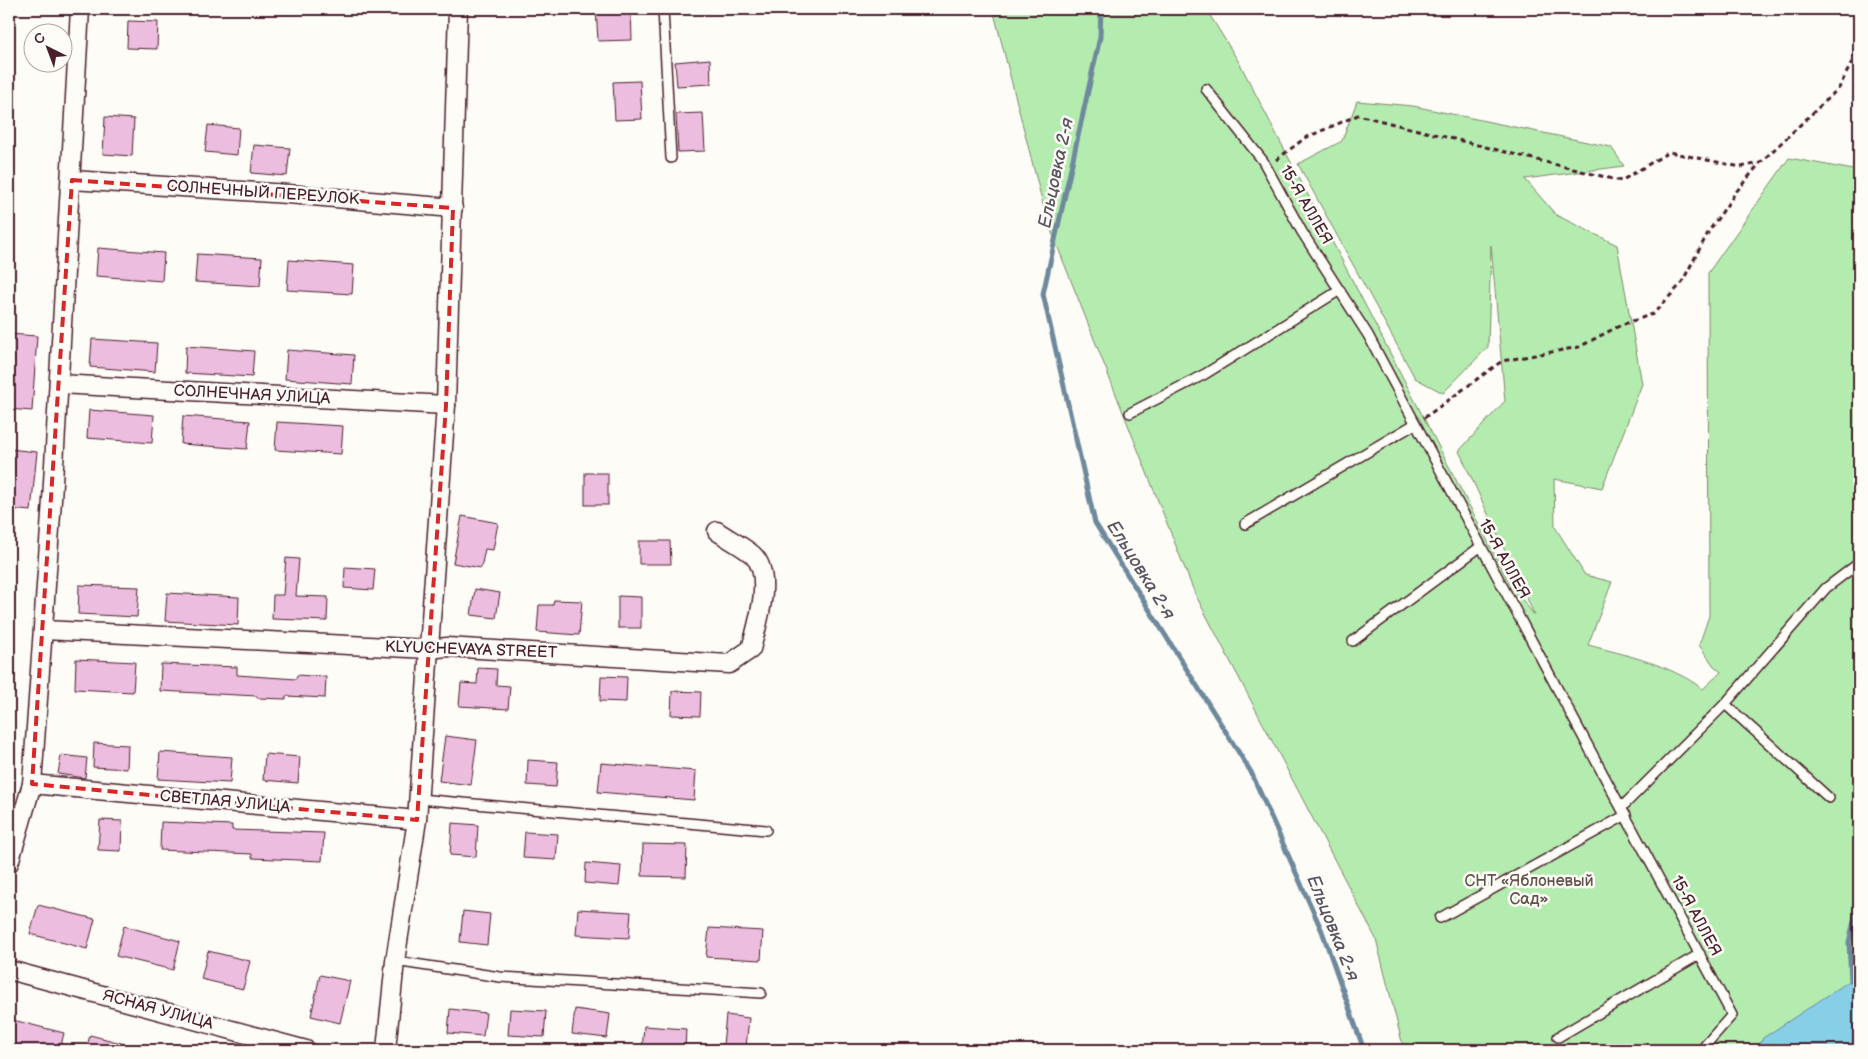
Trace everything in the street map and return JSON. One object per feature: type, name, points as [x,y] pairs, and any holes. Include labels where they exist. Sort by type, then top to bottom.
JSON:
[{"type":"street","points":[[9,863],[32,784],[44,630],[72,180],[80,9]]},
{"type":"street","points":[[386,1050],[395,961],[419,799],[446,406],[458,9]]},
{"type":"street","name":"СОЛНЕЧНЫЙ ПЕРЕУЛОК","points":[[72,180],[288,194],[453,208]]},
{"type":"street","name":"СОЛНЕЧНАЯ УЛИЦА","points":[[59,384],[446,406]]},
{"type":"street","name":"KLYUCHEVAYA STREET","points":[[44,630],[429,649],[447,647],[729,664],[751,649],[763,600],[761,566],[753,555],[717,531]]},
{"type":"street","name":"СВЕТЛАЯ УЛИЦА","points":[[32,784],[417,820]]},
{"type":"street","name":"ЯСНАЯ УЛИЦА","points":[[9,970],[306,1050]]},
{"type":"lane","points":[[663,9],[671,158]]},
{"type":"lane","name":"15-Я АЛЛЕЯ","points":[[1206,89],[1266,167],[1302,232],[1368,335],[1732,1015],[1701,1050]]},
{"type":"lane","points":[[1130,413],[1205,374],[1340,290]]},
{"type":"lane","points":[[1245,524],[1415,424]]},
{"type":"lane","points":[[1353,641],[1480,546]]},
{"type":"lane","points":[[1440,918],[1624,811],[1725,704],[1826,588],[1859,562]]},
{"type":"lane","points":[[1725,704],[1829,798]]},
{"type":"lane","points":[[419,799],[766,830]]},
{"type":"lane","points":[[1558,1037],[1700,954]]},
{"type":"lane","points":[[395,961],[500,976],[761,993]]},
{"type":"path","points":[[1415,424],[1502,361],[1579,347],[1621,324],[1653,314],[1680,284],[1709,231],[1760,163],[1838,88],[1859,48]]},
{"type":"path","points":[[1266,167],[1305,138],[1358,115],[1621,181],[1669,152],[1741,167],[1760,163]]},
{"type":"highlighted area","points":[[72,180],[453,208],[446,405],[417,820],[32,784]]},
{"type":"green space","name":"СНТ «Яблоневый Сад»","points":[[993,9],[1206,9],[1240,64],[1510,584],[1535,616],[1459,451],[1505,401],[1491,245],[1488,347],[1443,393],[1415,378],[1298,164],[1342,141],[1357,101],[1413,106],[1611,147],[1624,166],[1525,179],[1556,215],[1617,245],[1642,384],[1602,488],[1554,479],[1555,527],[1585,575],[1612,582],[1588,645],[1663,667],[1703,689],[1721,672],[1714,666],[1699,645],[1709,616],[1708,273],[1789,158],[1859,171],[1859,1050],[1404,1050],[1376,939],[1195,594],[1047,220]]},
{"type":"water","points":[[1851,980],[1859,983],[1859,1050],[1757,1050],[1763,1038]]},
{"type":"building","points":[[596,9],[631,9],[632,40],[598,41]]},
{"type":"building","points":[[128,21],[158,22],[157,49],[127,48]]},
{"type":"building","points":[[710,59],[711,84],[677,86],[675,62]]},
{"type":"building","points":[[640,81],[642,119],[615,120],[613,82]]},
{"type":"building","points":[[703,113],[705,151],[678,152],[676,114]]},
{"type":"building","points":[[105,117],[134,119],[132,156],[103,154]]},
{"type":"building","points":[[208,125],[239,128],[237,155],[205,152]]},
{"type":"building","points":[[254,145],[290,148],[287,176],[251,173]]},
{"type":"building","points":[[98,248],[164,253],[162,281],[96,276]]},
{"type":"building","points":[[197,254],[262,258],[260,286],[195,282]]},
{"type":"building","points":[[289,260],[354,265],[352,294],[287,290]]},
{"type":"building","points":[[9,334],[37,336],[32,411],[9,409]]},
{"type":"building","points":[[92,339],[157,343],[155,372],[90,367]]},
{"type":"building","points":[[186,346],[254,351],[252,377],[185,373]]},
{"type":"building","points":[[287,350],[354,355],[352,384],[285,379]]},
{"type":"building","points":[[89,410],[154,415],[152,443],[87,438]]},
{"type":"building","points":[[183,416],[250,421],[247,449],[181,444]]},
{"type":"building","points":[[277,422],[343,426],[341,454],[275,450]]},
{"type":"building","points":[[9,449],[37,452],[31,511],[9,509]]},
{"type":"building","points":[[585,473],[608,473],[608,505],[585,505]]},
{"type":"building","points":[[462,516],[498,523],[493,550],[485,549],[481,568],[453,563]]},
{"type":"building","points":[[639,541],[670,541],[671,564],[639,564]]},
{"type":"building","points":[[286,558],[299,559],[296,596],[328,597],[327,621],[272,619],[273,595],[283,595]]},
{"type":"building","points":[[345,567],[375,569],[373,590],[344,588]]},
{"type":"building","points":[[79,585],[139,587],[137,617],[78,614]]},
{"type":"building","points":[[475,589],[500,593],[496,618],[471,615]]},
{"type":"building","points":[[167,593],[239,597],[238,625],[165,621]]},
{"type":"building","points":[[618,596],[641,597],[641,628],[618,628]]},
{"type":"building","points":[[554,600],[582,601],[579,635],[537,632],[539,605],[553,605]]},
{"type":"building","points":[[76,659],[135,662],[133,692],[75,689]]},
{"type":"building","points":[[161,664],[237,667],[237,675],[296,679],[297,675],[326,677],[325,698],[286,696],[286,699],[257,698],[257,696],[160,691]]},
{"type":"building","points":[[478,668],[497,669],[496,685],[510,686],[508,709],[459,706],[461,683],[477,684]]},
{"type":"building","points":[[601,676],[627,677],[626,702],[600,701]]},
{"type":"building","points":[[672,691],[701,692],[700,716],[671,715]]},
{"type":"building","points":[[445,736],[477,740],[471,785],[439,781]]},
{"type":"building","points":[[94,743],[128,745],[127,769],[93,767]]},
{"type":"building","points":[[160,752],[232,757],[230,783],[158,779]]},
{"type":"building","points":[[265,754],[300,757],[298,783],[263,780]]},
{"type":"building","points":[[61,755],[87,758],[85,778],[58,774]]},
{"type":"building","points":[[528,760],[558,762],[556,787],[527,785]]},
{"type":"building","points":[[601,763],[696,771],[694,800],[598,792]]},
{"type":"building","points":[[100,820],[122,821],[121,851],[98,850]]},
{"type":"building","points":[[161,822],[232,825],[232,830],[324,833],[322,861],[252,858],[252,854],[160,850]]},
{"type":"building","points":[[452,823],[478,825],[476,857],[450,855]]},
{"type":"building","points":[[525,832],[558,834],[556,860],[523,858]]},
{"type":"building","points":[[643,844],[687,845],[686,877],[642,876]]},
{"type":"building","points":[[586,863],[621,866],[619,886],[585,883]]},
{"type":"building","points":[[38,905],[95,919],[87,949],[30,934]]},
{"type":"building","points":[[578,909],[631,912],[629,938],[576,935]]},
{"type":"building","points":[[463,911],[490,914],[487,945],[460,942]]},
{"type":"building","points":[[124,926],[180,941],[173,970],[116,956]]},
{"type":"building","points":[[709,928],[763,931],[761,960],[706,957]]},
{"type":"building","points":[[208,951],[250,961],[243,989],[201,979]]},
{"type":"building","points":[[320,975],[350,981],[340,1023],[311,1016]]},
{"type":"building","points":[[450,1009],[486,1013],[483,1036],[448,1033]]},
{"type":"building","points":[[510,1009],[546,1011],[544,1037],[508,1035]]},
{"type":"building","points":[[575,1009],[610,1014],[607,1038],[572,1034]]},
{"type":"building","points":[[726,1015],[749,1018],[746,1047],[723,1045]]},
{"type":"building","points":[[9,1019],[64,1033],[60,1050],[9,1050]]},
{"type":"building","points":[[644,1026],[686,1029],[685,1050],[642,1050]]},
{"type":"building","points":[[90,1035],[133,1046],[132,1050],[86,1050]]},
{"type":"waterway","name":"Ельцовка 2-я","points":[[1101,9],[1100,37],[1043,294],[1095,523],[1251,772],[1322,931],[1364,1050]]},
{"type":"waterway","points":[[1851,980],[1849,942],[1859,900]]}]
